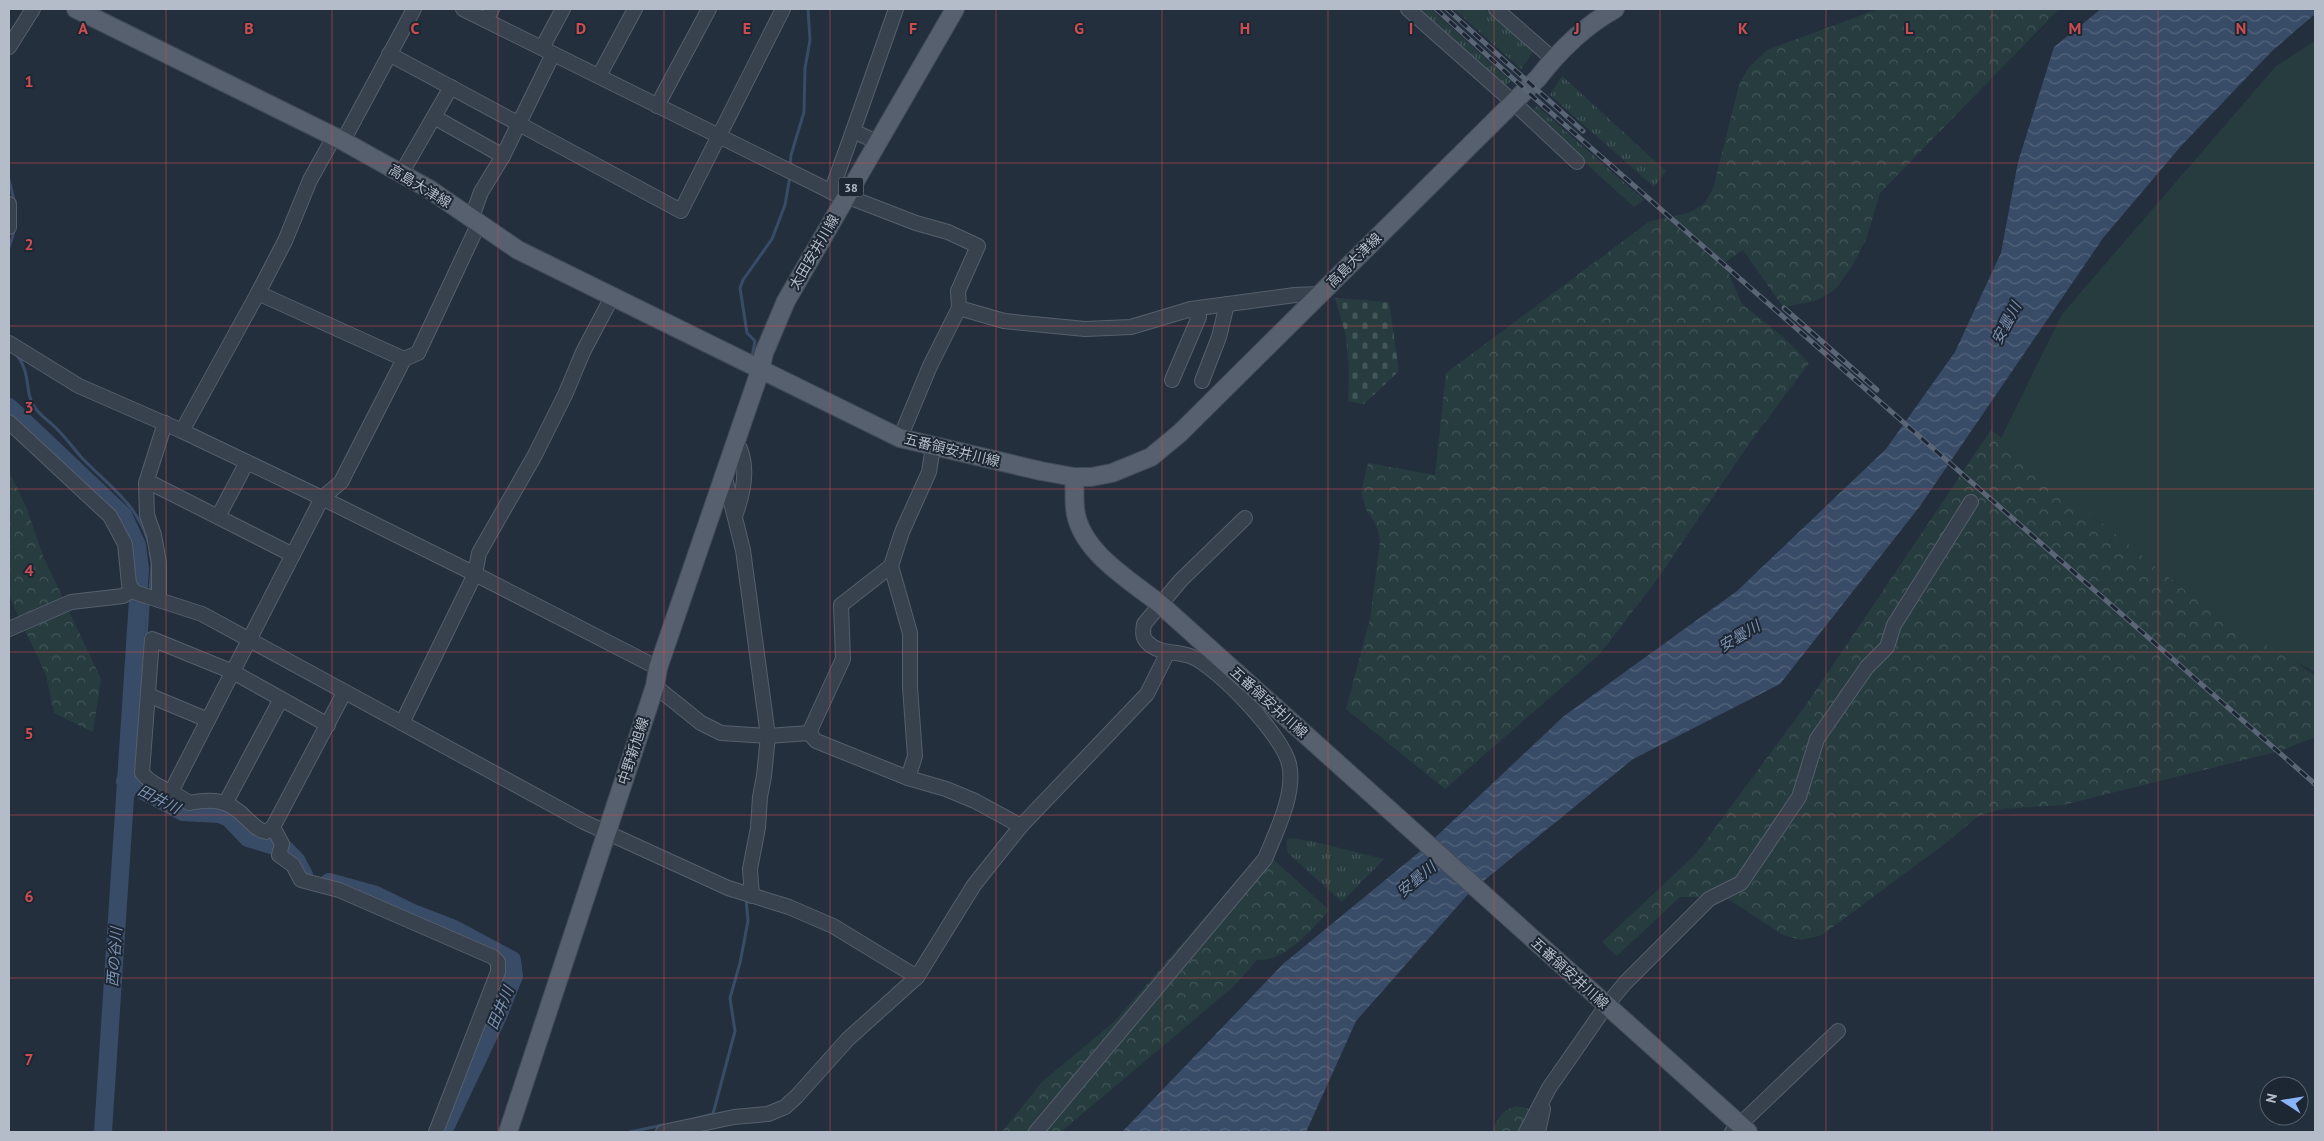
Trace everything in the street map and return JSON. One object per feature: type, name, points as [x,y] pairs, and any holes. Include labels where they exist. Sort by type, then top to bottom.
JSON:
[{"type":"main road","name":"高島大津線","points":[[76,9],[338,139],[429,189],[518,250],[760,370]]},
{"type":"main road","name":"太田安井川線","points":[[760,370],[764,353],[786,301],[840,195],[877,142],[955,9]]},
{"type":"main road","name":"高島大津線","points":[[1074,477],[1091,478],[1112,473],[1151,457],[1180,433],[1538,78],[1553,59],[1601,16],[1615,9]]},
{"type":"main road","name":"五番領安井川線","points":[[760,370],[900,438],[933,447],[1074,477],[1075,510],[1085,536],[1104,559],[1160,604],[1606,1006],[1728,1113],[1740,1130]]},
{"type":"main road","name":"中野新旭線","points":[[508,1132],[655,686],[658,668],[760,370]]},
{"type":"street","points":[[9,47],[33,9]]},
{"type":"street","points":[[182,430],[258,293],[285,240],[310,180],[338,139],[414,9]]},
{"type":"street","points":[[463,9],[489,15],[548,51],[789,172],[840,195],[916,223],[948,232],[978,246],[958,291],[959,308],[930,366],[900,438]]},
{"type":"street","points":[[171,792],[322,498],[341,482],[404,359],[418,353],[475,220],[480,192],[503,156],[519,124],[563,9]]},
{"type":"street","points":[[599,76],[635,9]]},
{"type":"street","points":[[657,106],[709,9]]},
{"type":"street","points":[[389,54],[681,212],[783,9]]},
{"type":"street","points":[[840,195],[853,131],[896,9]]},
{"type":"street","points":[[1408,9],[1513,102],[1577,162]]},
{"type":"street","points":[[1496,9],[1553,59]]},
{"type":"street","points":[[402,174],[451,87]]},
{"type":"street","points":[[434,117],[503,156]]},
{"type":"street","points":[[853,131],[877,142]]},
{"type":"street","points":[[9,204],[9,227]]},
{"type":"street","points":[[258,293],[404,359]]},
{"type":"street","points":[[959,308],[1004,321],[1085,329],[1131,327],[1191,309],[1295,295],[1319,294]]},
{"type":"street","points":[[402,723],[475,574],[479,553],[535,455],[565,395],[583,352],[612,298]]},
{"type":"street","points":[[1202,381],[1219,337],[1227,304]]},
{"type":"street","points":[[1172,380],[1199,317],[1191,309]]},
{"type":"street","points":[[9,343],[79,386],[182,430],[322,498],[658,668]]},
{"type":"street","points":[[9,422],[110,516],[124,544],[129,584],[132,590],[142,596],[202,614],[584,822],[728,888],[789,907],[832,926],[917,977]]},
{"type":"street","points":[[159,600],[158,563],[154,535],[147,516],[147,481],[165,424]]},
{"type":"street","points":[[735,516],[744,484],[742,451],[736,441]]},
{"type":"street","points":[[908,778],[915,756],[910,687],[910,633],[891,566],[902,532],[929,472],[933,447]]},
{"type":"street","points":[[218,517],[247,462]]},
{"type":"street","points":[[724,474],[743,550],[768,736],[758,828],[750,869],[752,896]]},
{"type":"street","points":[[147,481],[293,555]]},
{"type":"street","points":[[1526,1132],[1544,1097],[1606,1006],[1625,983],[1709,899],[1741,883],[1799,797],[1817,739],[1867,667],[1887,647],[1894,624],[1971,502]]},
{"type":"street","points":[[1036,1132],[1265,859],[1287,804],[1290,764],[1281,744],[1256,712],[1212,670],[1191,656],[1168,652],[1154,647],[1146,642],[1142,633],[1144,624],[1181,580],[1245,518]]},
{"type":"street","points":[[809,733],[842,659],[841,605],[891,566]]},
{"type":"street","points":[[9,629],[71,602],[123,596],[132,590]]},
{"type":"street","points":[[328,725],[233,672],[152,639],[142,773],[150,783],[171,792],[189,803],[203,800],[226,802],[245,816],[258,830],[266,832],[273,827],[328,725],[344,693]]},
{"type":"street","points":[[664,1132],[734,1117],[768,1114],[784,1107],[798,1096],[848,1039],[917,977],[974,885],[1021,826],[1147,694],[1168,652]]},
{"type":"street","points":[[655,686],[701,723],[721,733],[768,736],[809,733]]},
{"type":"street","points":[[148,695],[208,720]]},
{"type":"street","points":[[226,802],[281,699]]},
{"type":"street","points":[[809,733],[816,741],[908,778],[946,789],[968,798],[1021,826]]},
{"type":"street","points":[[273,827],[282,844],[279,855],[293,865],[301,880],[339,890],[493,958],[498,962],[498,972],[436,1132]]},
{"type":"street","points":[[1740,1130],[1838,1031]]},
{"type":"street","points":[[1538,1132],[1544,1097]]},
{"type":"green space","points":[[1413,9],[1431,9],[1511,81],[1502,88]]},
{"type":"green space","points":[[1454,9],[1485,9],[1533,52],[1521,69]]},
{"type":"green space","points":[[1878,9],[2059,9],[1880,193],[1866,240],[1852,266],[1835,290],[1815,301],[1783,307],[1743,250],[1724,263],[1742,304],[1783,337],[1809,363],[1748,445],[1659,577],[1599,655],[1445,789],[1346,709],[1370,619],[1380,541],[1377,527],[1366,509],[1361,492],[1368,463],[1435,475],[1446,373],[1650,221],[1689,213],[1704,204],[1713,189],[1739,85],[1748,68],[1767,50]]},
{"type":"green space","points":[[2315,41],[2315,672],[2225,623],[2000,440],[2062,314],[2276,66]]},
{"type":"green space","points":[[1562,76],[1666,171],[1654,187],[1550,95]]},
{"type":"green space","points":[[1537,106],[1644,200],[1634,207],[1530,113]]},
{"type":"green space","points":[[1335,298],[1389,302],[1399,371],[1364,404],[1348,401],[1349,371],[1346,336]]},
{"type":"green space","points":[[1991,430],[2315,676],[2315,737],[2280,751],[2063,805],[2003,809],[1978,816],[1946,843],[1822,935],[1802,940],[1783,935],[1719,893],[1709,892],[1701,897],[1680,897],[1617,956],[1602,942],[1695,855],[1806,705]]},
{"type":"green space","points":[[9,471],[27,509],[43,556],[101,679],[93,732],[54,713],[46,675],[9,596]]},
{"type":"green space","points":[[1289,838],[1311,841],[1384,859],[1342,902],[1288,853],[1286,842]]},
{"type":"green space","points":[[1263,850],[1329,910],[1315,926],[1288,950],[1268,959],[1257,960],[1233,987],[1061,1132],[1002,1132],[1042,1082],[1114,1022]]},
{"type":"green space","points":[[1516,1106],[1527,1108],[1534,1113],[1532,1132],[1492,1132],[1501,1116],[1507,1110]]},
{"type":"water","name":"安曇川","points":[[2101,9],[2315,9],[2315,14],[2273,50],[2181,146],[2103,238],[1920,506],[1780,684],[1633,759],[1470,892],[1356,1021],[1306,1132],[1122,1132],[1283,964],[1423,849],[1564,716],[1737,591],[1886,449],[1955,352],[2001,253],[2018,162],[2054,47]]},
{"type":"waterway","points":[[790,168],[791,155],[804,112],[805,68],[810,40],[808,9]]},
{"type":"waterway","points":[[752,357],[755,341],[747,333],[740,288],[743,280],[772,239],[785,205],[790,176]]},
{"type":"waterway","points":[[9,180],[15,214],[14,230],[9,247]]},
{"type":"waterway","points":[[17,355],[25,370],[30,396],[35,408],[121,496],[137,516],[148,541]]},
{"type":"waterway","name":"田井川","points":[[9,407],[123,515],[137,545],[140,569],[103,1132]]},
{"type":"waterway","points":[[150,552],[152,563],[150,591]]},
{"type":"waterway","points":[[146,639],[148,606]]},
{"type":"waterway","points":[[135,786],[136,772]]},
{"type":"waterway","name":"田井川","points":[[125,781],[183,812],[219,814],[229,818],[248,838],[285,849],[296,860],[304,875]]},
{"type":"waterway","name":"田井川","points":[[329,882],[376,895],[415,914],[454,929],[512,960],[514,976],[498,1016],[443,1132]]},
{"type":"waterway","points":[[694,1119],[713,1114],[735,1031],[730,998],[740,963],[748,921],[746,898]]},
{"type":"waterway","points":[[630,1132],[663,1125]]},
{"type":"railway","points":[[1436,9],[1540,103],[2315,784]]},
{"type":"railway","points":[[1447,9],[1583,131]]},
{"type":"railway","points":[[1784,308],[1877,390]]},
{"type":"water label","name":"西の谷川","points":[[114,957]]}]
